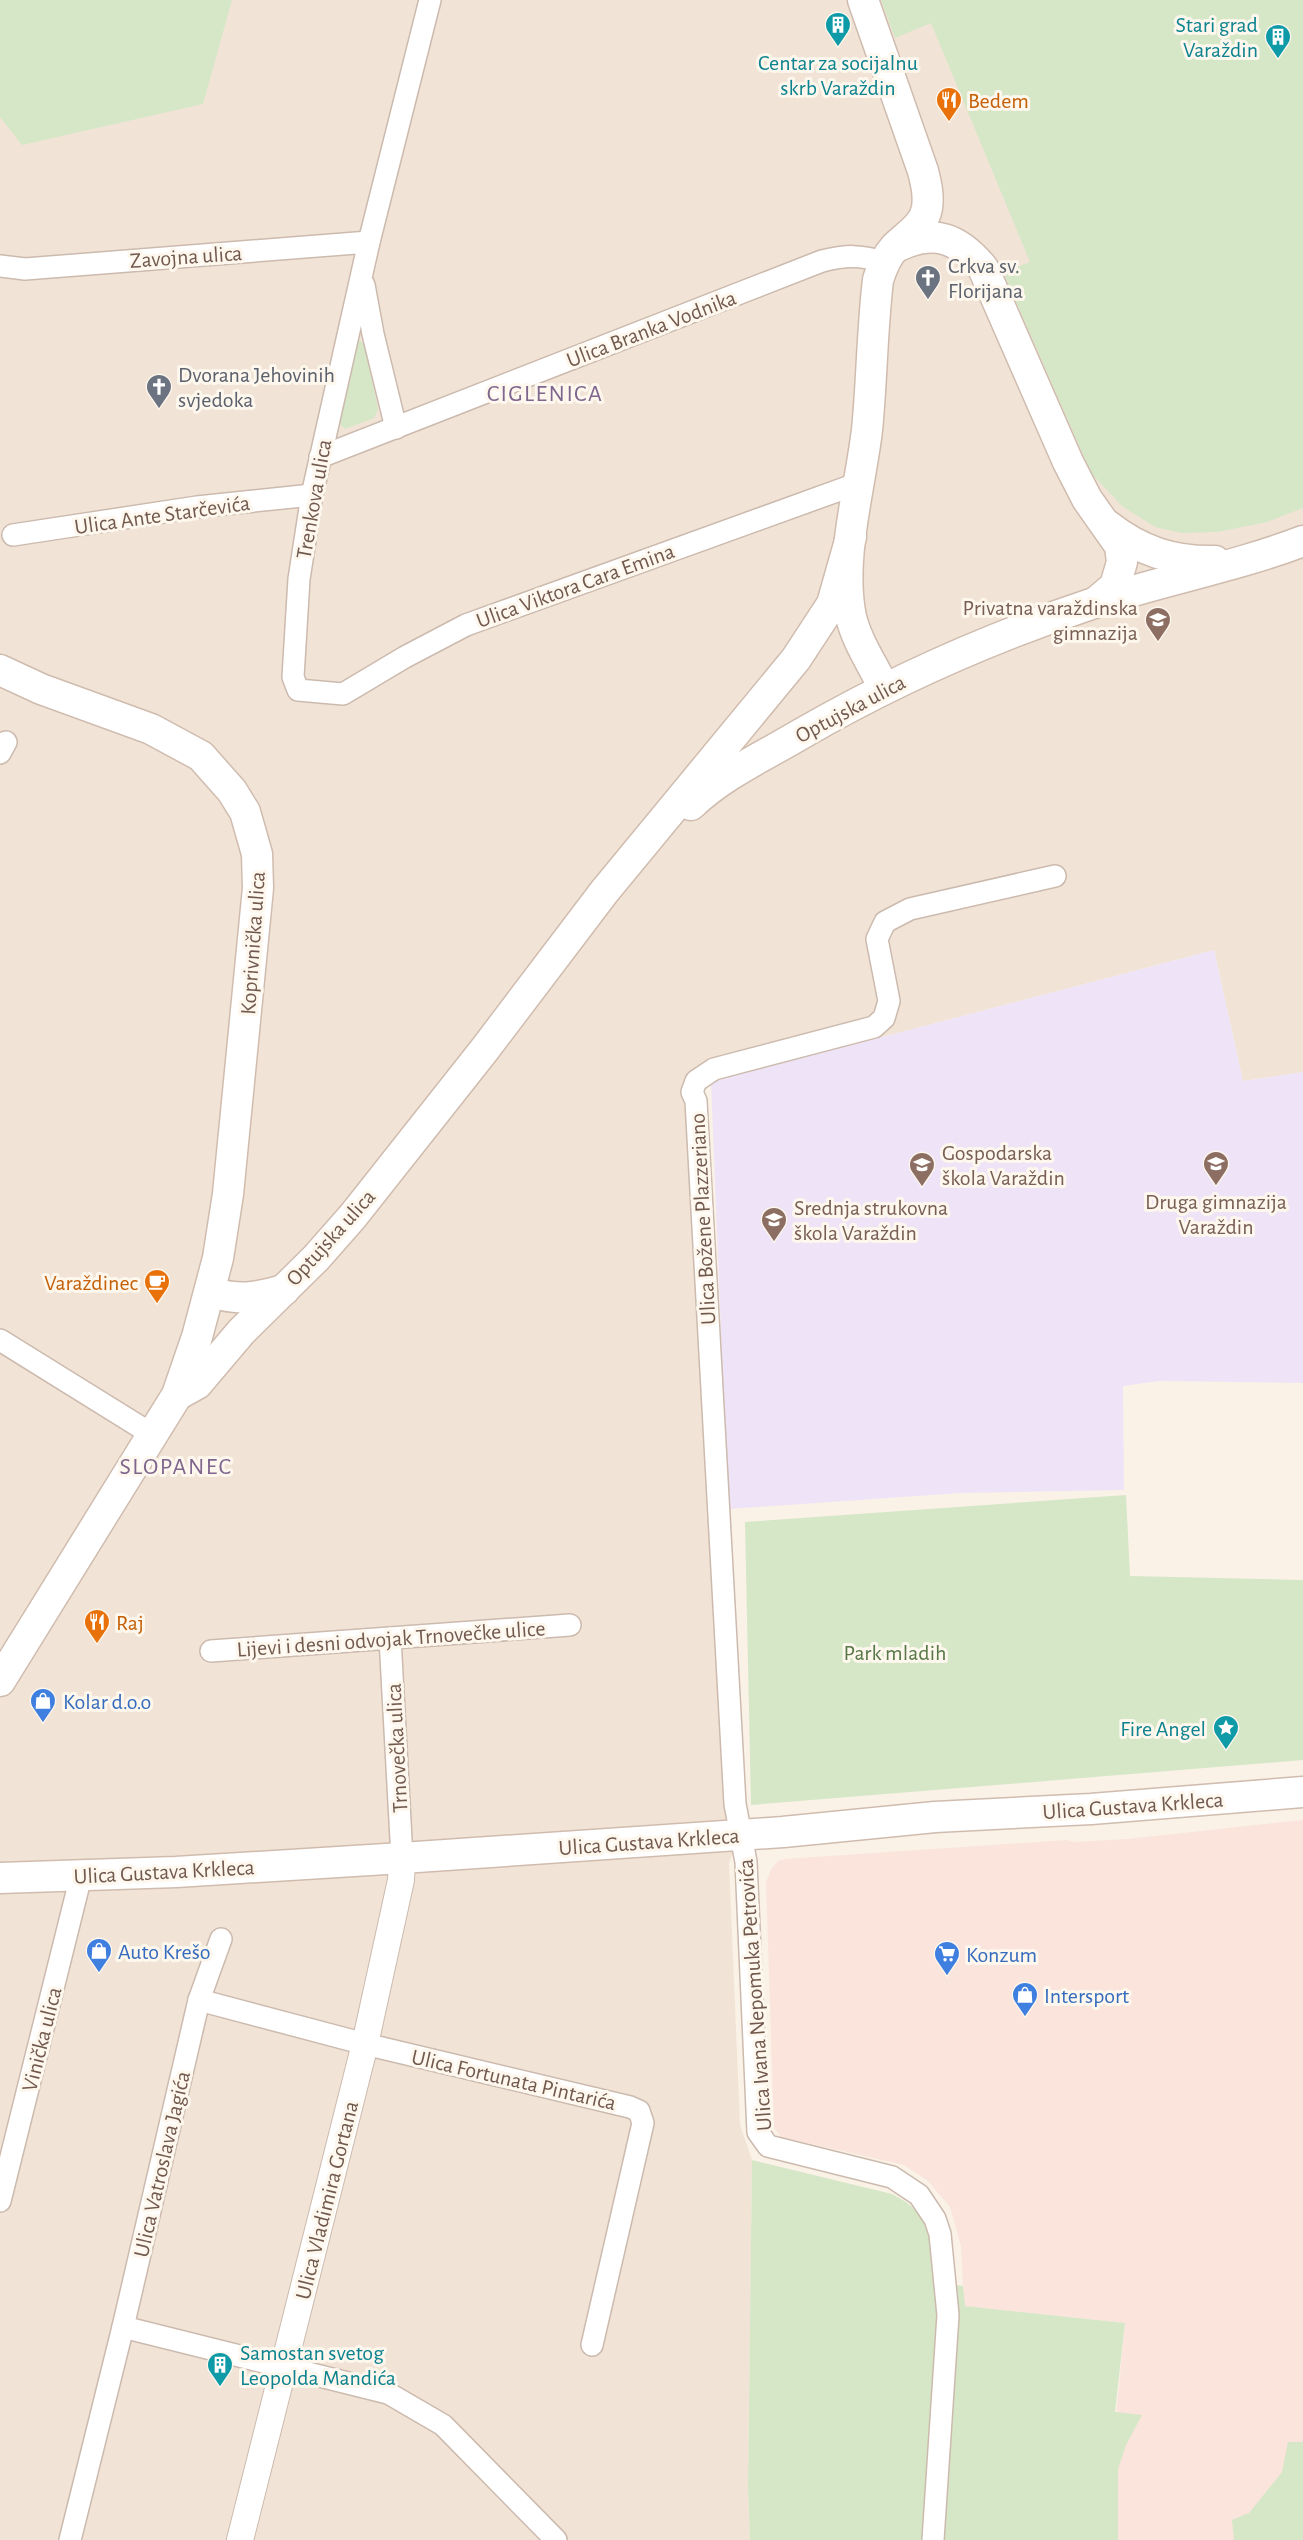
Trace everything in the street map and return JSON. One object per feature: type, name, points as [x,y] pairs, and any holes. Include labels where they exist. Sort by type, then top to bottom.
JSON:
[{"type":"main road","points":[[863,0],[923,171],[928,194],[927,210],[920,225],[889,255],[875,303],[867,429],[851,537],[848,580],[851,616],[856,635],[885,688]]},
{"type":"main road","points":[[889,255],[916,238],[932,237],[952,242],[969,252],[983,268],[1068,462],[1087,499],[1120,546],[1122,562],[1115,586],[1096,602]]},
{"type":"main road","points":[[1101,519],[1123,537],[1161,556],[1201,561],[1257,556],[1302,543]]},
{"type":"main road","name":"Optujska ulica","points":[[210,1292],[236,1299],[252,1299],[284,1290],[353,1216],[485,1049],[592,906],[796,659],[832,604],[851,537]]},
{"type":"main road","name":"Optujska ulica","points":[[630,859],[694,802],[732,774],[885,688],[1013,631],[1096,602],[1257,556]]},
{"type":"main road","name":"Koprivnička ulica","points":[[0,670],[41,689],[151,729],[201,756],[232,791],[245,812],[252,831],[258,854],[258,888],[228,1194],[210,1292]]},
{"type":"main road","points":[[177,1395],[197,1384],[241,1332],[284,1290]]},
{"type":"main road","points":[[0,1681],[177,1395],[210,1292]]},
{"type":"main road","name":"Ulica Gustava Krkleca","points":[[0,1878],[81,1876],[402,1858],[741,1834],[935,1817],[1100,1808],[1301,1792]]},
{"type":"street","name":"Trenkova ulica","points":[[298,690],[293,677],[299,579],[312,495],[369,242],[430,0]]},
{"type":"street","name":"Zavojna ulica","points":[[1,264],[25,269],[369,242]]},
{"type":"street","name":"Ulica Branka Vodnika","points":[[320,457],[822,261],[847,255],[865,257],[889,255]]},
{"type":"street","name":"Trenkova ulica","points":[[363,275],[373,334],[396,428]]},
{"type":"street","name":"Ulica Viktora Cara Emina","points":[[298,690],[318,694],[342,694],[466,625],[859,483]]},
{"type":"street","name":"Ulica Ante Starčevića","points":[[13,535],[197,507],[312,495]]},
{"type":"street","name":"Ulica Božene Plazzeriano","points":[[741,1834],[735,1804],[696,1101],[692,1092],[696,1081],[714,1069],[874,1027],[884,1018],[889,1001],[877,939],[885,922],[910,909],[1055,876]]},
{"type":"street","points":[[0,1340],[153,1435]]},
{"type":"street","name":"Lijevi i desni odvojak Trnovečke ulice","points":[[211,1651],[570,1625]]},
{"type":"street","name":"Trnovečka ulica","points":[[390,1638],[402,1858]]},
{"type":"street","name":"Ulica Ivana Nepomuka Petrovića","points":[[741,1834],[746,1862],[758,2132],[768,2146],[892,2177],[906,2185],[928,2206],[940,2234],[948,2315],[933,2540]]},
{"type":"street","name":"Ulica Vladimira Gortana","points":[[240,2540],[365,2044],[400,1880],[402,1858]]},
{"type":"street","name":"Vinička ulica","points":[[0,2201],[81,1876]]},
{"type":"street","name":"Ulica Vatroslava Jagića","points":[[70,2540],[123,2327],[199,2000],[221,1939]]},
{"type":"street","points":[[199,2000],[365,2044]]},
{"type":"street","name":"Ulica Fortunata Pintarića","points":[[365,2044],[639,2111],[643,2123],[592,2345]]},
{"type":"street","points":[[123,2327],[388,2393],[443,2425],[556,2540]]},
{"type":"shaded area","points":[[0,0],[1303,0],[1303,1072],[1243,1081],[1214,950],[711,1082],[696,1101],[741,1834],[729,1863],[740,2125],[752,2160],[748,2489],[750,2540],[0,2540]]},
{"type":"shaded area","name":"Gospodarska škola Varaždin","points":[[1214,950],[1243,1081],[1303,1072],[1303,1383],[1159,1381],[1123,1386],[1124,1490],[961,1493],[728,1509],[711,1082]]},
{"type":"shaded area","points":[[1303,1820],[1303,2540],[1104,2540],[1125,2323],[964,2306],[961,2246],[950,2207],[928,2181],[904,2165],[781,2137],[774,2128],[766,1882],[772,1868],[778,1861],[785,1859],[1067,1840],[1076,1842],[1127,1839]]},
{"type":"green space","points":[[0,0],[232,0],[203,104],[22,145],[0,117]]},
{"type":"green space","points":[[881,0],[1303,0],[1303,508],[1267,522],[1217,532],[1181,533],[1155,527],[1122,506],[1091,473],[1003,272],[1030,262],[931,23],[895,38]]},
{"type":"green space","points":[[358,340],[364,343],[378,409],[374,418],[345,429],[337,421]]},
{"type":"green space","name":"Park mladih","points":[[1126,1495],[1130,1576],[1303,1580],[1303,1760],[751,1805],[745,1522]]},
{"type":"green space","points":[[752,2160],[892,2194],[906,2202],[916,2211],[928,2230],[934,2282],[963,2286],[965,2306],[1125,2323],[1115,2412],[1142,2415],[1126,2445],[1118,2469],[1118,2540],[750,2540],[748,2489]]},
{"type":"green space","points":[[1288,2442],[1303,2442],[1303,2540],[1234,2540],[1232,2520],[1249,2513],[1282,2472]]},
{"type":"place","name":"Centar za socijalnu skrb Varaždin","points":[[838,48]]},
{"type":"place","name":"Stari grad Varaždin","points":[[1278,60]]},
{"type":"place","name":"Bedem","points":[[949,123]]},
{"type":"place","name":"Crkva sv. Florijana","points":[[928,301]]},
{"type":"place","name":"Dvorana Jehovinih svjedoka","points":[[159,410]]},
{"type":"place","name":"Privatna varaždinska gimnazija","points":[[1158,643]]},
{"type":"place","name":"Druga gimnazija Varaždin","points":[[1216,1187]]},
{"type":"place","name":"Gospodarska škola Varaždin","points":[[922,1188]]},
{"type":"place","name":"Srednja strukovna škola Varaždin","points":[[774,1243]]},
{"type":"place","name":"Varaždinec","points":[[157,1305]]},
{"type":"place","name":"Raj","points":[[97,1645]]},
{"type":"place","name":"Kolar d.o.o","points":[[43,1724]]},
{"type":"place","name":"Fire Angel","points":[[1226,1751]]},
{"type":"place","name":"Auto Krešo","points":[[99,1974]]},
{"type":"place","name":"Konzum","points":[[947,1977]]},
{"type":"place","name":"Intersport","points":[[1025,2018]]},
{"type":"place","name":"Samostan svetog Leopolda Mandića","points":[[220,2388]]},
{"type":"district","name":"CIGLENICA","points":[[545,393]]},
{"type":"district","name":"SLOPANEC","points":[[176,1466]]}]
